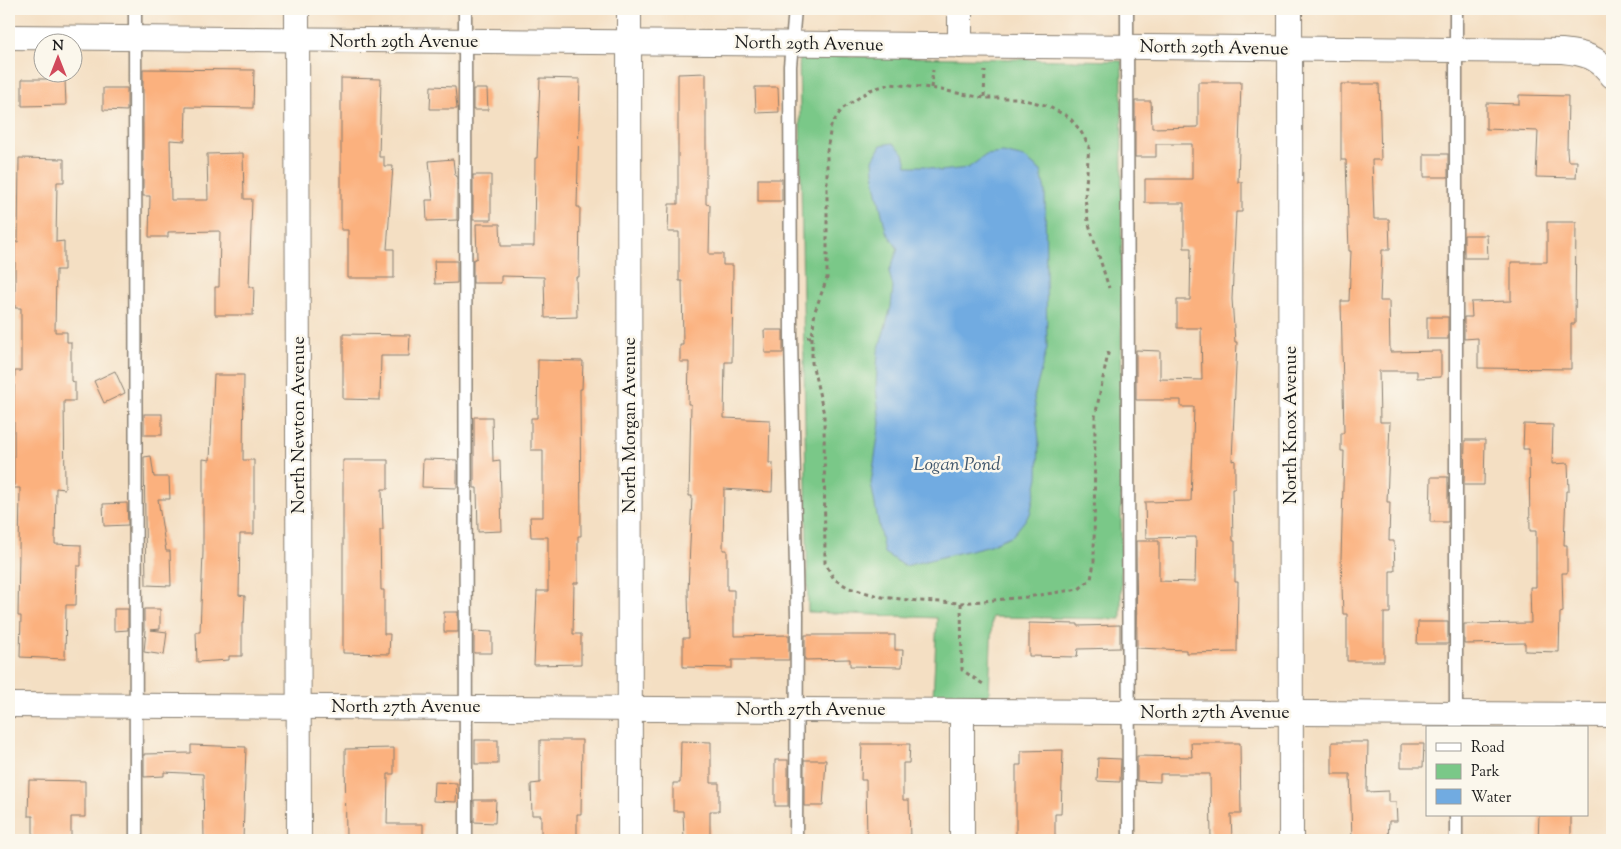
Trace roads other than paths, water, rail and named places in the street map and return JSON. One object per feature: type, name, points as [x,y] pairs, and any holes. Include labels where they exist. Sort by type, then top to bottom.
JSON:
[{"type":"street","name":"North Newton Avenue","points":[[297,9],[298,705],[300,840]]},
{"type":"street","name":"North Morgan Avenue","points":[[629,9],[630,840]]},
{"type":"street","points":[[960,9],[960,46]]},
{"type":"street","name":"North Knox Avenue","points":[[1290,9],[1291,840]]},
{"type":"street","name":"North 29th Avenue","points":[[9,37],[629,43],[793,42],[960,46],[1127,45],[1456,50],[1579,53],[1592,57],[1609,71]]},
{"type":"street","name":"North 27th Avenue","points":[[9,705],[298,705],[1128,711],[1290,713],[1456,720],[1612,715]]},
{"type":"street","points":[[962,711],[962,840]]},
{"type":"lane","points":[[135,9],[136,840]]},
{"type":"lane","points":[[464,9],[466,840]]},
{"type":"lane","points":[[795,9],[790,66],[791,337],[797,616],[796,840]]},
{"type":"lane","points":[[1128,9],[1129,840]]},
{"type":"lane","points":[[1456,9],[1456,720]]},
{"type":"lane","points":[[1456,816],[1456,840]]},
{"type":"water","name":"Logan Pond","points":[[893,143],[904,153],[907,166],[925,166],[940,171],[968,168],[986,155],[1003,153],[1025,158],[1041,171],[1045,191],[1047,348],[1034,397],[1039,439],[1038,477],[1030,514],[1013,535],[987,546],[905,566],[884,553],[871,483],[880,423],[876,387],[878,352],[891,307],[893,287],[889,272],[898,249],[886,231],[875,184],[873,160],[881,145]]}]
